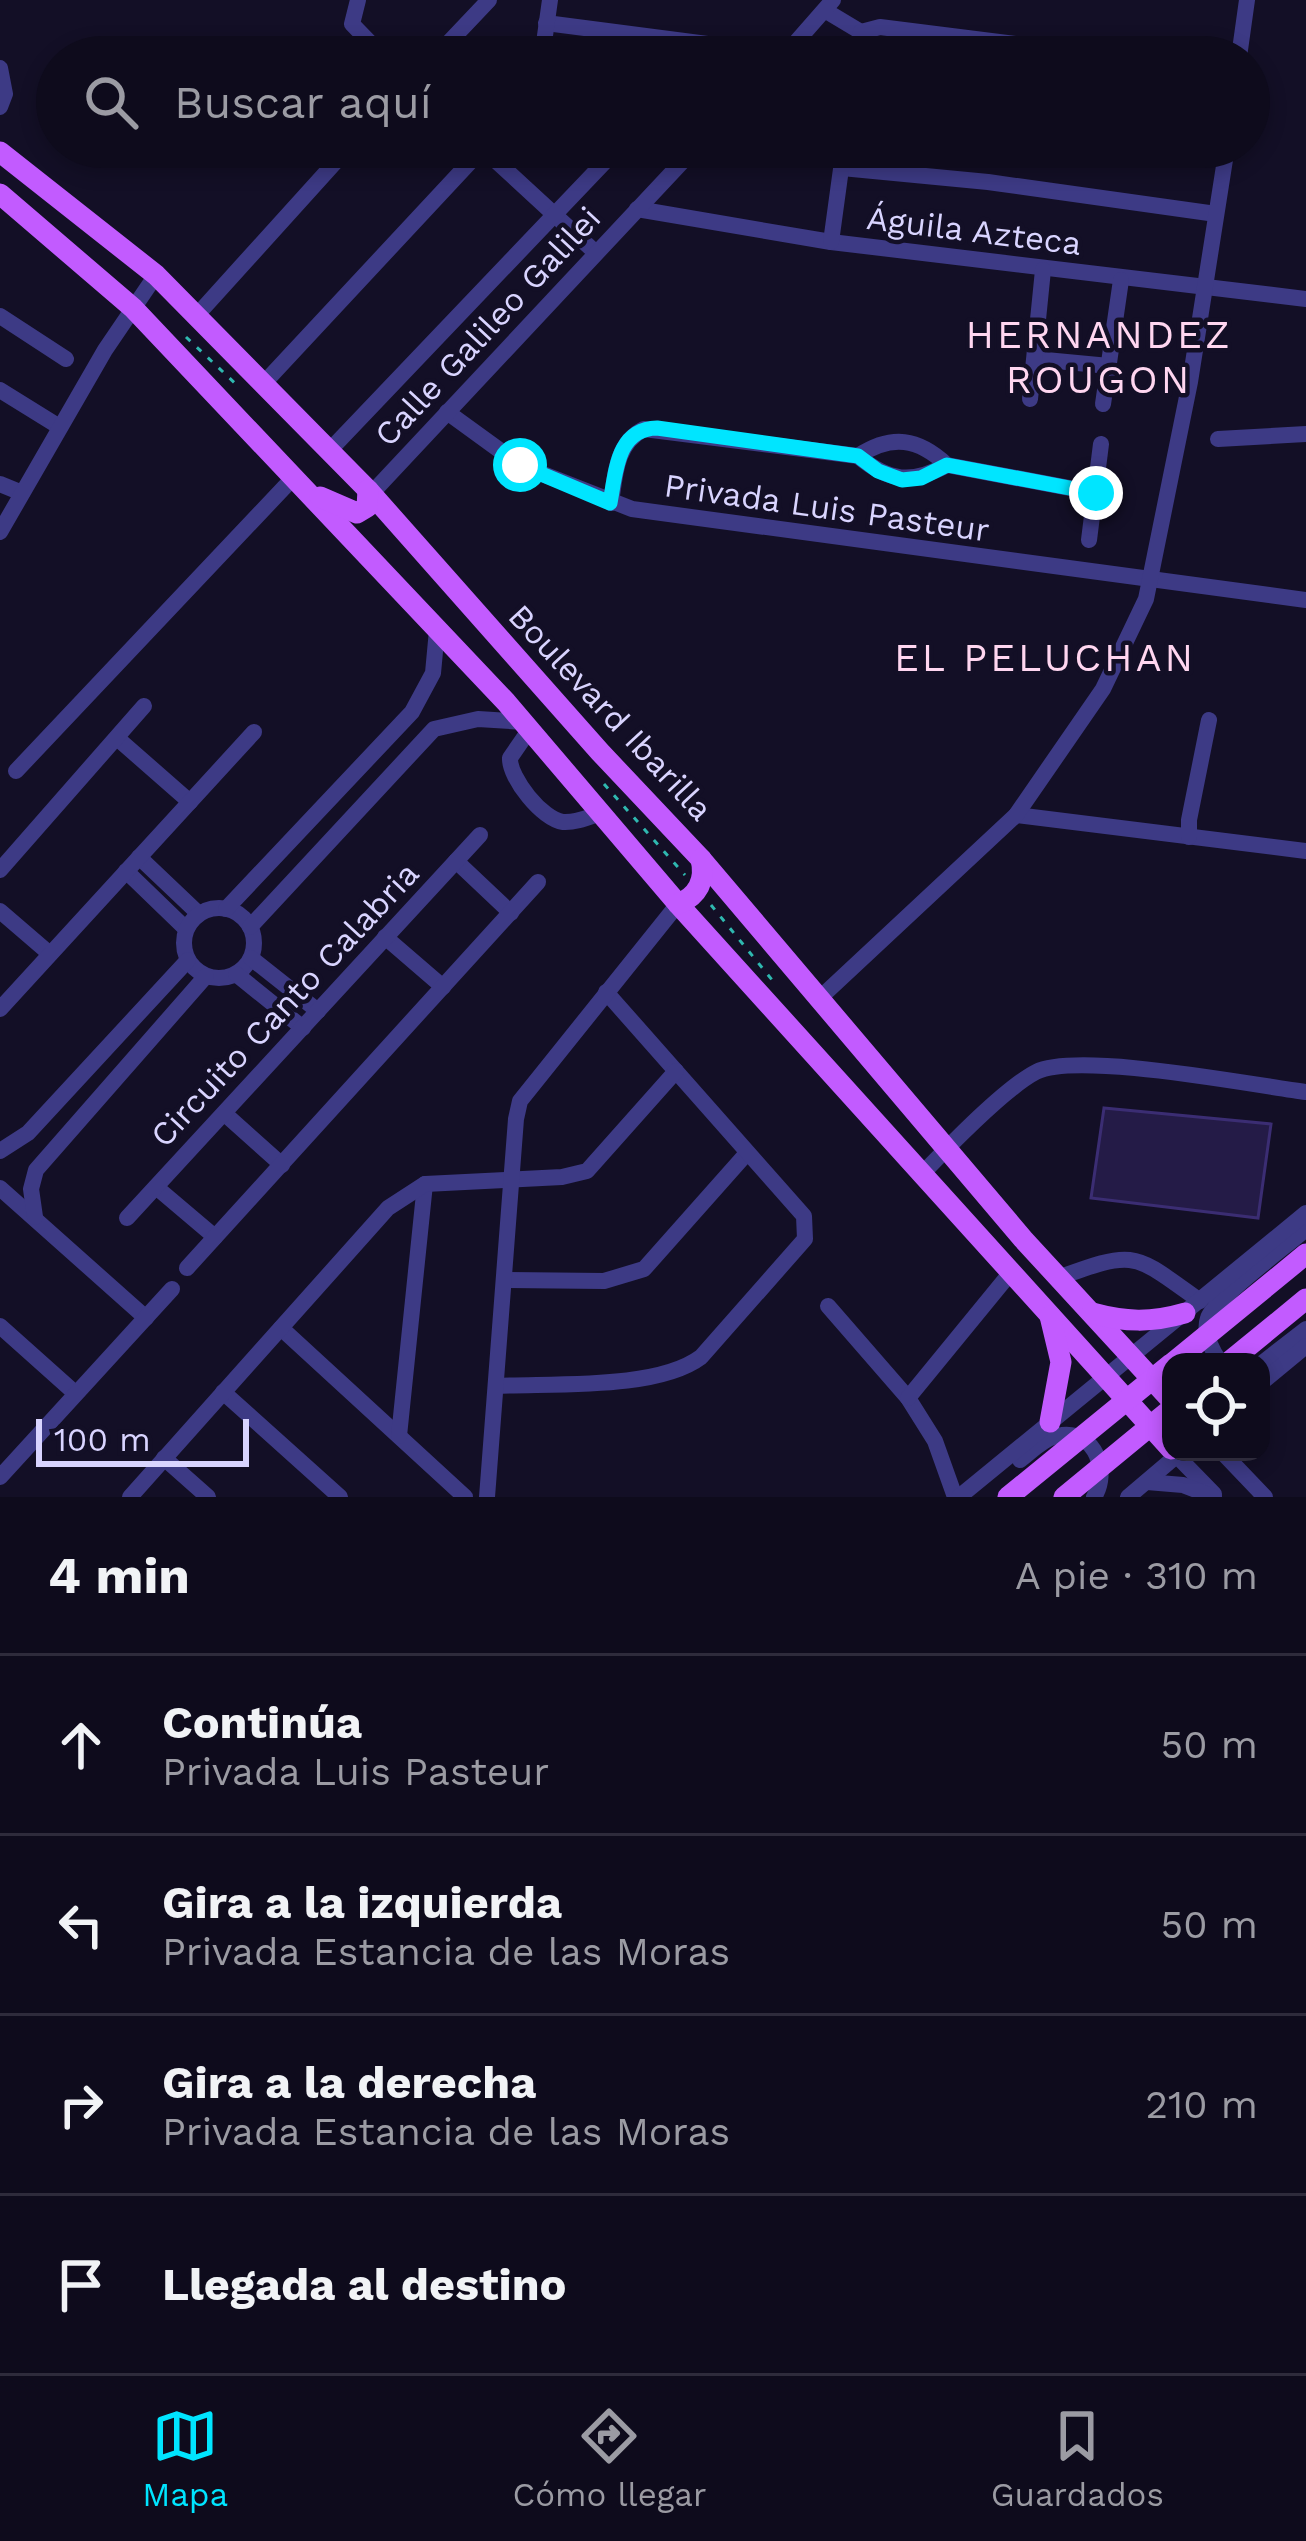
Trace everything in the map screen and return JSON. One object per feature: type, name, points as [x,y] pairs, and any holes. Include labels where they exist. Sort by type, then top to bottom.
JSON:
[{"type":"main road","name":"Boulevard Ibarilla","points":[[0,152],[156,275],[330,450],[701,859],[947,1150],[1162,1391]]},
{"type":"main road","points":[[2,201],[133,308],[506,702],[678,904],[1162,1437]]},
{"type":"main road","points":[[302,485],[357,513],[367,507],[369,492]]},
{"type":"main road","points":[[506,702],[522,691],[533,692],[578,739],[600,752]]},
{"type":"main road","points":[[678,904],[690,899],[702,883],[701,859]]},
{"type":"main road","points":[[1184,1353],[1306,1254]]},
{"type":"main road","points":[[1240,1353],[1306,1299]]},
{"type":"main road","points":[[1089,1312],[1130,1322],[1162,1320],[1192,1307]]},
{"type":"main road","points":[[1048,1310],[1061,1362],[1050,1422]]},
{"type":"main road","points":[[1008,1497],[1162,1371]]},
{"type":"main road","points":[[1064,1497],[1162,1416]]},
{"type":"street","points":[[358,0],[352,24],[364,36]]},
{"type":"street","points":[[455,36],[489,0]]},
{"type":"street","points":[[544,36],[550,0]]},
{"type":"street","points":[[1242,36],[1247,0]]},
{"type":"street","points":[[802,36],[830,6],[852,36]]},
{"type":"street","points":[[546,23],[620,36]]},
{"type":"street","points":[[865,36],[872,27],[893,27],[961,36]]},
{"type":"street","points":[[0,68],[5,94],[0,107]]},
{"type":"street","points":[[198,314],[330,168]]},
{"type":"street","points":[[265,382],[464,168]]},
{"type":"street","points":[[505,168],[596,253]]},
{"type":"street","points":[[330,450],[599,168]]},
{"type":"street","name":"Calle Galileo Galilei","points":[[369,492],[676,168]]},
{"type":"street","points":[[831,242],[842,168],[988,182],[1216,214]]},
{"type":"street","points":[[820,997],[1016,815],[1103,688],[1151,581],[1207,289],[1224,168]]},
{"type":"street","name":"Águila Azteca","points":[[637,209],[831,242],[1306,299]]},
{"type":"street","points":[[1030,399],[1043,270]]},
{"type":"street","points":[[0,532],[58,426],[156,275]]},
{"type":"street","points":[[1103,404],[1121,280]]},
{"type":"street","points":[[0,316],[66,359]]},
{"type":"street","points":[[1035,358],[1109,366]]},
{"type":"street","points":[[0,390],[58,426]]},
{"type":"street","name":"Privada Luis Pasteur","points":[[447,412],[520,465],[610,503],[665,516],[1306,600]]},
{"type":"street","points":[[610,503],[625,444],[644,429],[858,456],[902,480],[921,478],[947,465]]},
{"type":"street","points":[[1218,439],[1306,434]]},
{"type":"street","points":[[858,456],[879,443],[910,441],[929,449],[947,465],[1096,493]]},
{"type":"street","points":[[1090,540],[1101,444]]},
{"type":"street","points":[[0,484],[22,493]]},
{"type":"street","points":[[16,771],[302,485]]},
{"type":"street","points":[[206,976],[188,960],[184,940],[193,921],[226,908],[412,712],[433,673],[437,630]]},
{"type":"street","points":[[0,870],[144,706]]},
{"type":"street","points":[[250,927],[434,729],[478,719],[527,726],[509,767],[525,790],[559,822],[601,813]]},
{"type":"street","points":[[1189,837],[1209,720]]},
{"type":"street","points":[[0,1009],[254,732]]},
{"type":"street","points":[[117,738],[190,802]]},
{"type":"street","points":[[1016,815],[1306,851]]},
{"type":"street","name":"Circuito Canto Calabria","points":[[128,1218],[480,835]]},
{"type":"street","name":"Circuito Canto Calabria","points":[[456,861],[511,913]]},
{"type":"street","points":[[133,864],[193,921]]},
{"type":"street","points":[[187,1268],[538,882]]},
{"type":"street","points":[[487,1497],[520,1101],[678,904]]},
{"type":"street","points":[[226,908],[250,927],[254,947],[251,958],[236,974]]},
{"type":"street","points":[[0,911],[50,954]]},
{"type":"street","points":[[386,937],[442,987]]},
{"type":"street","points":[[251,958],[318,1011]]},
{"type":"street","points":[[35,1170],[5,1149],[28,1133],[188,960]]},
{"type":"street","points":[[35,1217],[31,1190],[35,1170],[206,976],[236,974],[303,1028]]},
{"type":"street","points":[[496,1386],[653,1378],[683,1371],[701,1358],[806,1239],[807,1223],[606,992]]},
{"type":"street","points":[[924,1172],[1018,1085],[1058,1065],[1112,1066],[1306,1091]]},
{"type":"street","points":[[130,1497],[388,1208],[424,1184],[562,1177],[587,1171],[676,1071]]},
{"type":"street","points":[[225,1114],[282,1165]]},
{"type":"street","points":[[505,1280],[604,1281],[644,1269],[747,1153]]},
{"type":"street","points":[[400,1436],[424,1184]]},
{"type":"street","name":"Circuito Canto Calabria","points":[[156,1187],[215,1237]]},
{"type":"street","points":[[0,1188],[146,1318]]},
{"type":"street","points":[[959,1496],[1306,1213]]},
{"type":"street","points":[[1216,1353],[1206,1329],[1213,1308],[1306,1229]]},
{"type":"street","points":[[1058,1278],[1124,1257],[1158,1271],[1192,1307]]},
{"type":"street","points":[[908,1398],[1012,1271]]},
{"type":"street","points":[[2,1471],[172,1289]]},
{"type":"street","points":[[828,1306],[908,1398],[959,1496]]},
{"type":"street","points":[[0,1327],[75,1393]]},
{"type":"street","points":[[281,1328],[465,1497]]},
{"type":"street","points":[[1270,1357],[1306,1329]]},
{"type":"street","points":[[1270,1376],[1306,1346]]},
{"type":"street","points":[[223,1393],[340,1497]]},
{"type":"street","points":[[959,1496],[992,1481],[1048,1439],[1062,1435],[1075,1436],[1095,1452],[1103,1478],[1094,1497]]},
{"type":"street","points":[[164,1458],[208,1497]]},
{"type":"street","points":[[1128,1497],[1167,1461]]},
{"type":"street","points":[[1184,1461],[1216,1497]]},
{"type":"street","points":[[1230,1461],[1264,1497]]},
{"type":"street","points":[[1245,1461],[1248,1480]]},
{"type":"street","points":[[1147,1482],[1183,1485],[1216,1497]]},
{"type":"building","points":[[1104,1108],[1271,1124],[1258,1218],[1091,1198]]},
{"type":"district","name":"HERNANDEZ ROUGON","points":[[1099,356]]},
{"type":"district","name":"EL PELUCHAN","points":[[1045,657]]},
{"type":"route","points":[[520,465],[610,503],[625,444],[632,435],[657,428],[858,456],[902,480],[921,478],[947,465],[1096,493]]}]
